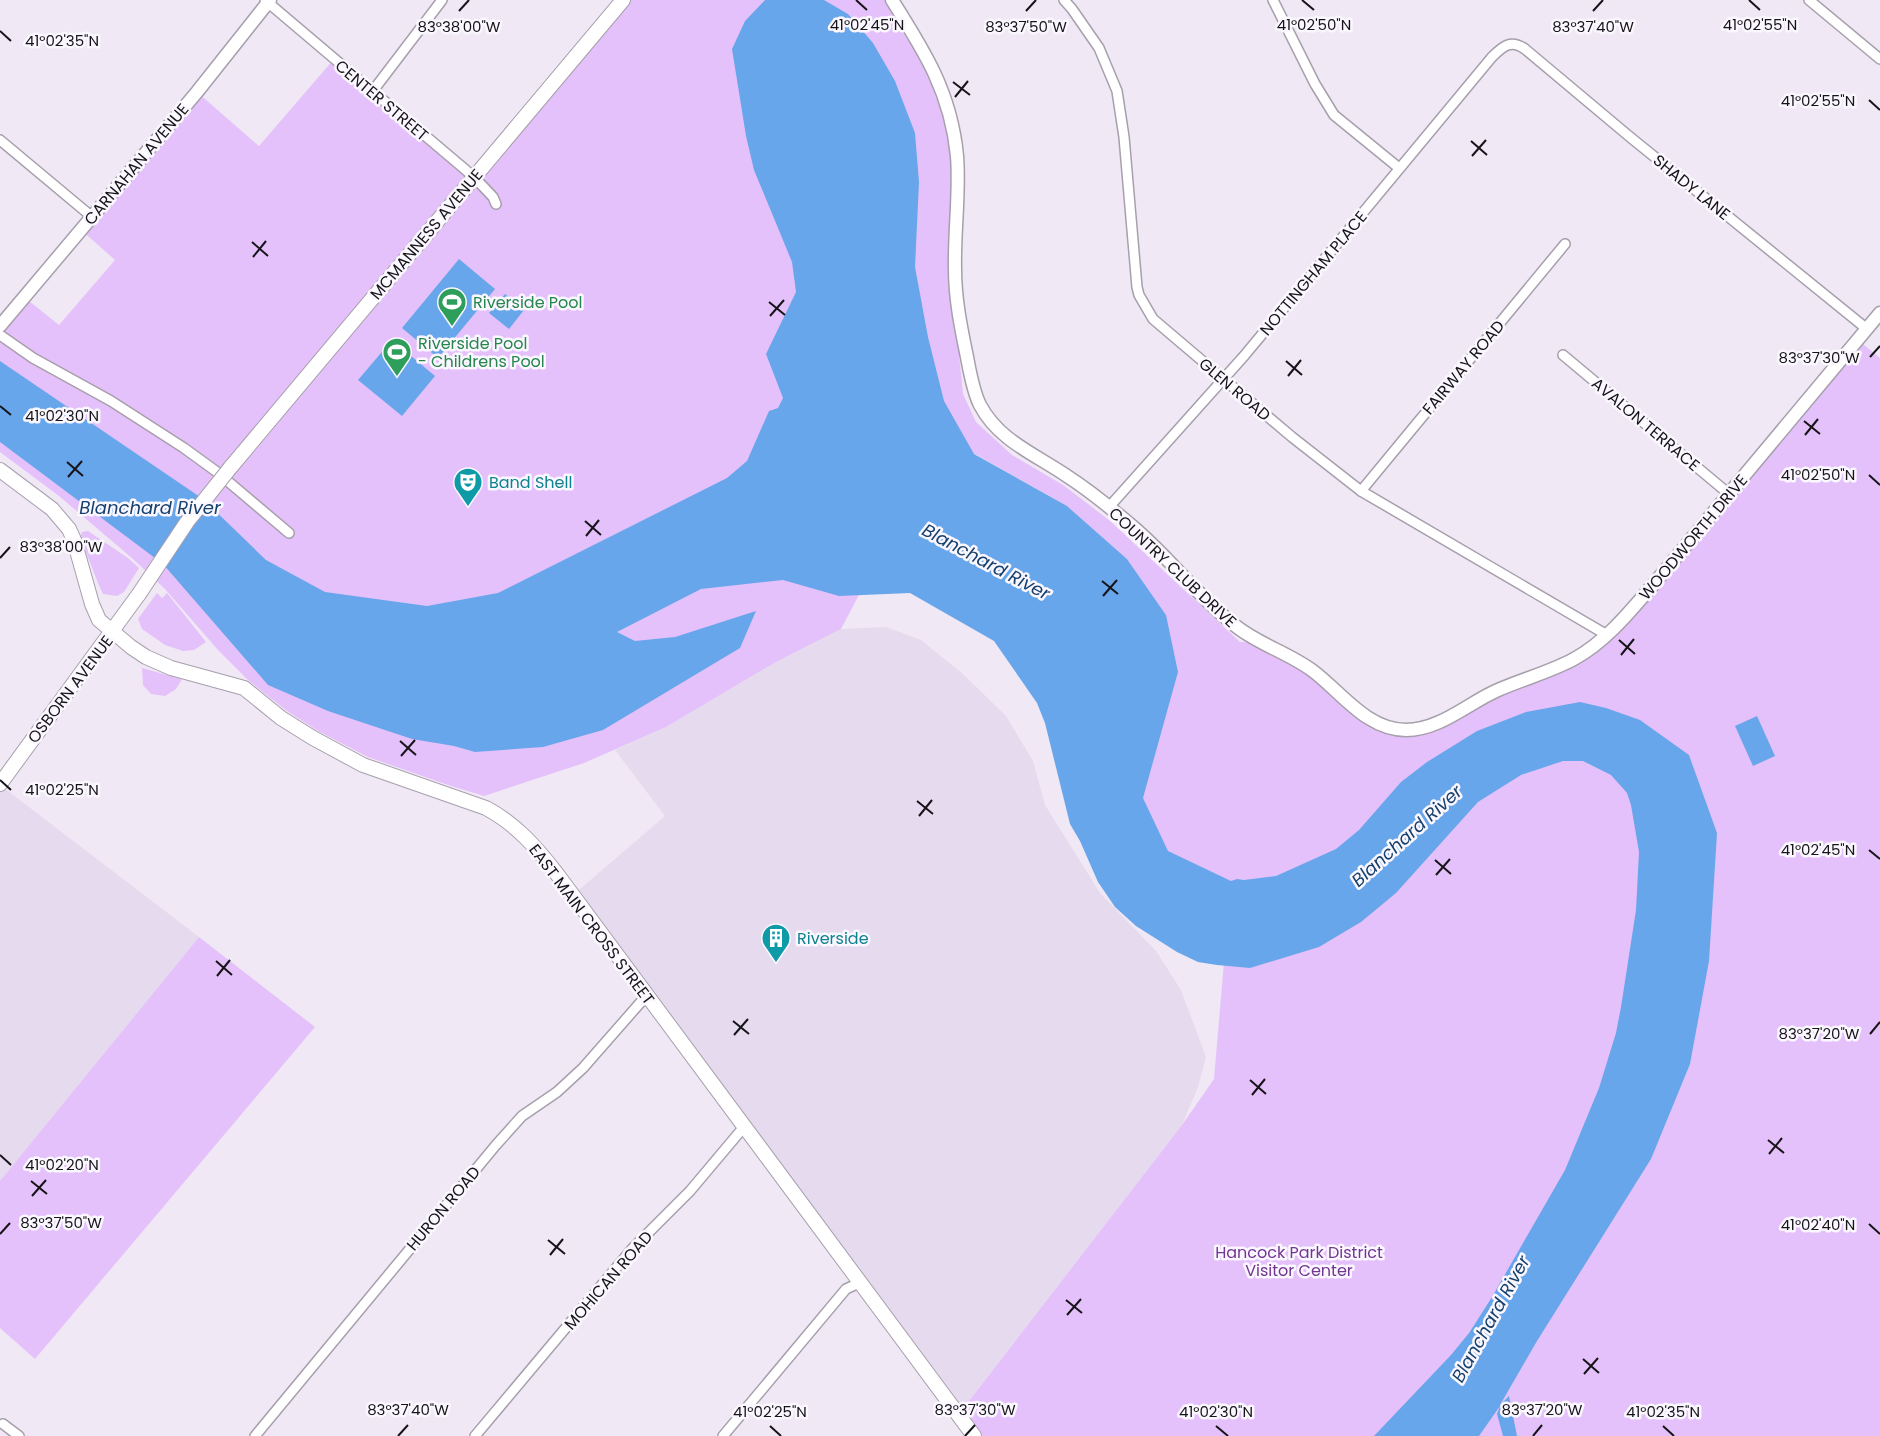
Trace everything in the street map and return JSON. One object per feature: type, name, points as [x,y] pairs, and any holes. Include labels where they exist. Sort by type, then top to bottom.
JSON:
[{"type":"main road","name":"MCMANNESS AVENUE","points":[[139,594],[187,522],[230,468],[623,0]]},
{"type":"main road","name":"EAST MAIN CROSS STREET","points":[[0,470],[52,509],[69,529],[99,620],[131,647],[155,662],[191,675],[244,688],[281,718],[363,765],[468,801],[502,816],[516,827],[540,853],[647,995],[743,1128],[974,1436]]},
{"type":"main road","name":"OSBORN AVENUE","points":[[0,783],[139,594]]},
{"type":"street","points":[[372,92],[442,0]]},
{"type":"street","name":"COUNTRY CLUB DRIVE","points":[[892,0],[937,76],[950,112],[957,158],[956,297],[965,350],[976,396],[988,417],[1012,443],[1067,476],[1109,507],[1237,627],[1310,669],[1367,718],[1384,727],[1404,730],[1423,728],[1441,721],[1481,698],[1529,678]]},
{"type":"street","name":"GLEN ROAD","points":[[1064,0],[1099,48],[1117,91],[1124,137],[1139,295],[1159,325],[1292,437],[1361,491],[1607,635]]},
{"type":"street","points":[[1273,0],[1315,84],[1334,115],[1399,168]]},
{"type":"street","points":[[1809,0],[1880,60]]},
{"type":"street","name":"CENTER STREET","points":[[268,1],[474,177],[493,197],[496,204]]},
{"type":"street","name":"CARNAHAN AVENUE","points":[[0,326],[197,92],[268,1]]},
{"type":"street","name":"NOTTINGHAM PLACE","points":[[1109,507],[1244,356],[1492,57],[1509,44],[1518,44]]},
{"type":"street","name":"SHADY LANE","points":[[1518,44],[1867,329]]},
{"type":"street","points":[[0,140],[91,216]]},
{"type":"street","name":"FAIRWAY ROAD","points":[[1361,491],[1565,244]]},
{"type":"street","name":"WOODWORTH DRIVE","points":[[1529,678],[1576,658],[1607,635],[1652,586],[1880,314]]},
{"type":"street","points":[[0,335],[33,358],[111,401],[183,448],[217,472],[288,533]]},
{"type":"street","name":"AVALON TERRACE","points":[[1563,355],[1729,494]]},
{"type":"street","name":"HURON ROAD","points":[[255,1436],[496,1145],[522,1116],[557,1092],[583,1068],[647,995]]},
{"type":"street","name":"MOHICAN ROAD","points":[[475,1436],[632,1250],[684,1198],[743,1128]]},
{"type":"street","points":[[723,1436],[846,1289],[859,1283]]},
{"type":"street","points":[[3,1424],[19,1436]]},
{"type":"shaded area","points":[[886,627],[921,640],[963,674],[1006,716],[1033,761],[1045,805],[1100,893],[1156,951],[1181,990],[1206,1057],[1198,1087],[1182,1125],[958,1415],[573,895],[665,816],[615,750],[666,727],[776,662],[841,629]]},
{"type":"shaded area","points":[[0,785],[199,937],[0,1181]]},
{"type":"green space","name":"Hancock Park District Visitor Center","points":[[623,0],[892,0],[923,49],[957,158],[955,269],[965,350],[959,354],[963,394],[976,422],[1012,455],[1063,485],[1109,520],[1240,642],[1260,642],[1278,649],[1367,718],[1413,730],[1592,648],[1858,340],[1880,358],[1880,1436],[1427,1436],[1498,1288],[1403,1436],[981,1436],[962,1410],[1182,1125],[1214,1079],[1224,962],[1119,827],[1166,615],[1127,559],[1067,506],[975,454],[900,517],[841,629],[776,662],[666,727],[584,763],[484,796],[368,757],[318,731],[287,711],[249,681],[218,650],[165,589],[133,559],[59,496],[0,452],[0,326],[24,297],[59,325],[115,260],[80,229],[197,92],[259,146],[334,59],[474,177]]},
{"type":"green space","points":[[88,531],[139,568],[124,592],[117,596],[103,594],[100,588],[80,537],[82,532]]},
{"type":"green space","points":[[157,593],[162,598],[167,593],[206,642],[194,650],[183,651],[165,645],[142,629],[138,619]]},
{"type":"green space","points":[[142,668],[181,679],[181,681],[176,689],[165,696],[151,694],[143,685]]},
{"type":"green space","points":[[199,937],[315,1027],[35,1359],[0,1328],[0,1181]]},
{"type":"water","name":"Blanchard River","points":[[765,0],[824,0],[848,14],[873,43],[895,81],[915,133],[919,182],[915,267],[928,337],[944,401],[974,454],[1067,506],[1127,559],[1166,615],[1178,672],[1143,798],[1168,851],[1231,881],[1276,876],[1336,849],[1359,830],[1401,782],[1427,762],[1477,731],[1526,712],[1580,702],[1640,720],[1689,755],[1717,833],[1709,961],[1690,1064],[1651,1159],[1537,1341],[1500,1405],[1509,1396],[1517,1436],[1503,1436],[1497,1414],[1500,1406],[1479,1436],[1374,1436],[1469,1333],[1565,1170],[1599,1088],[1616,1033],[1621,1007],[1636,910],[1639,852],[1627,793],[1611,775],[1583,761],[1563,761],[1521,775],[1478,802],[1396,893],[1361,922],[1319,947],[1250,968],[1198,962],[1177,952],[1136,926],[1115,907],[1098,882],[1070,824],[1045,723],[1037,703],[994,641],[910,593],[839,596],[783,580],[701,589],[617,632],[635,641],[675,637],[756,611],[740,648],[603,730],[543,747],[475,752],[412,739],[328,711],[268,685],[163,564],[0,442],[0,361],[203,499],[266,560],[325,592],[427,606],[498,593],[727,478],[747,461],[769,411],[778,408],[783,398],[766,354],[796,292],[792,262],[754,170],[732,49],[745,21]]},
{"type":"water","points":[[459,259],[495,289],[438,358],[402,328]]},
{"type":"water","points":[[505,294],[524,310],[509,329],[489,313]]},
{"type":"water","name":"Riverside Pool - Childrens Pool","points":[[392,340],[435,376],[402,416],[358,380]]},
{"type":"water","points":[[1757,716],[1775,756],[1753,766],[1735,726]]},
{"type":"place","name":"Riverside Pool","points":[[452,328]]},
{"type":"place","name":"Riverside Pool - Childrens Pool","points":[[397,378]]},
{"type":"place","name":"Band Shell","points":[[468,508]]},
{"type":"place","name":"Riverside","points":[[776,964]]}]
